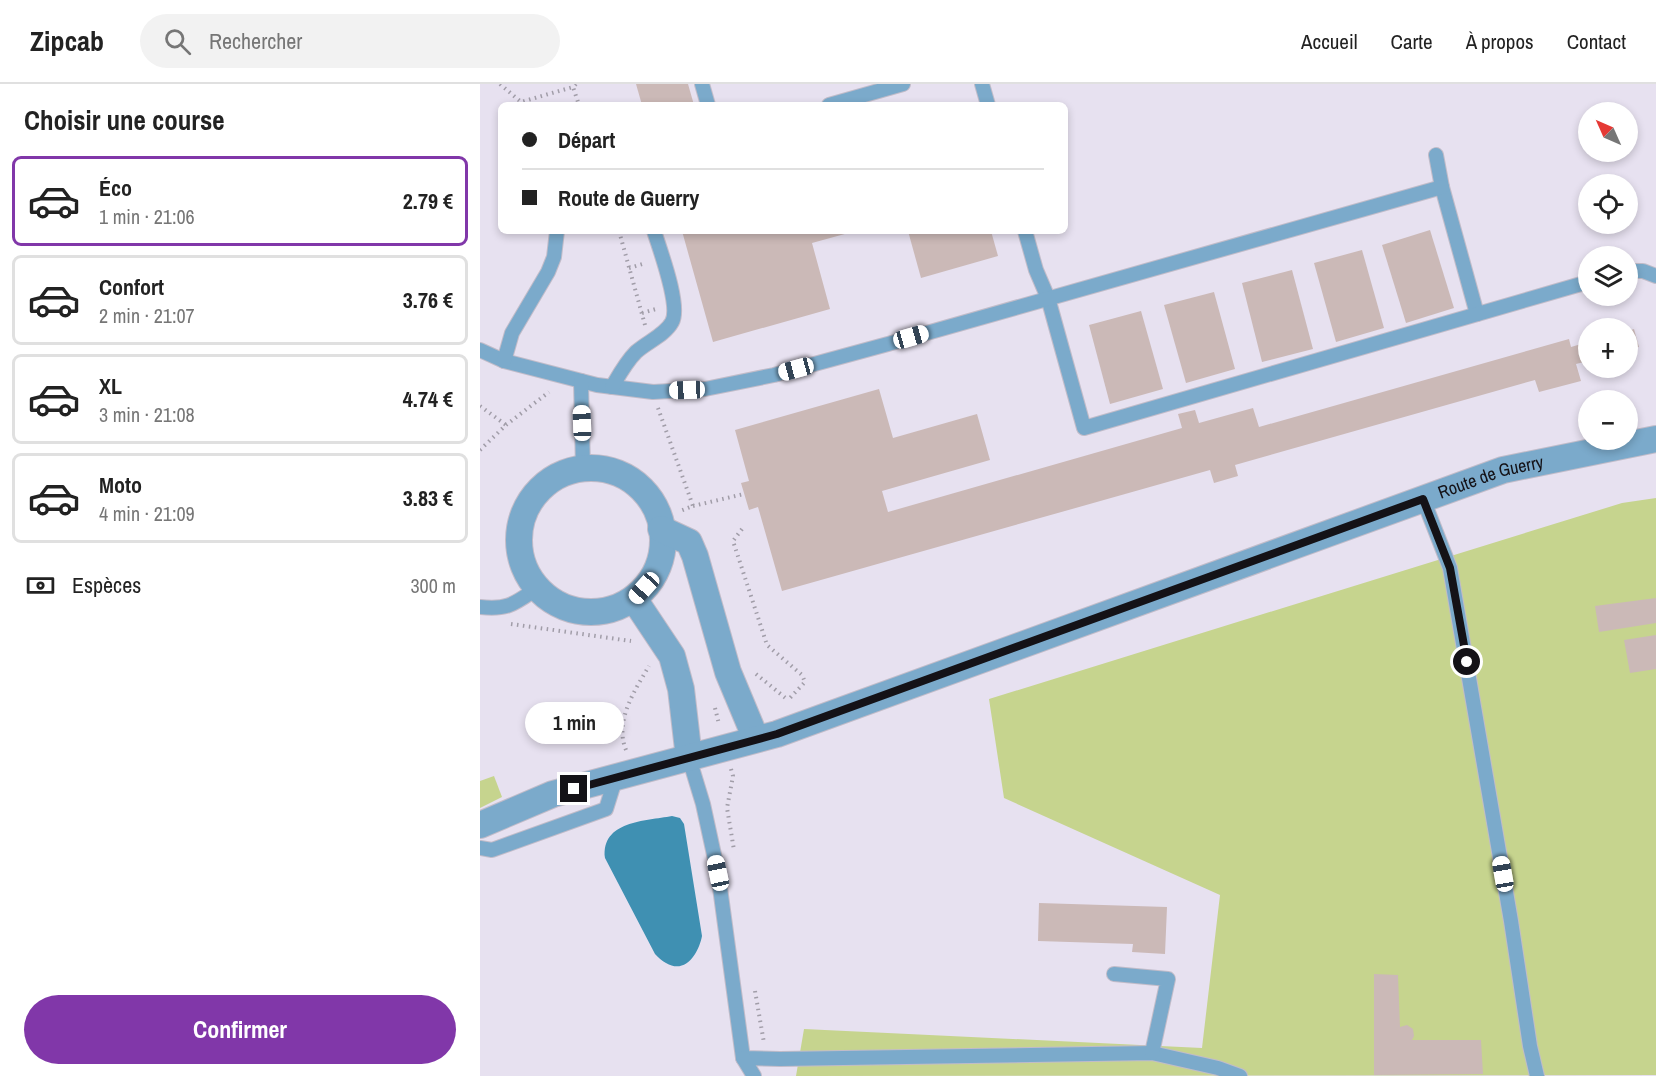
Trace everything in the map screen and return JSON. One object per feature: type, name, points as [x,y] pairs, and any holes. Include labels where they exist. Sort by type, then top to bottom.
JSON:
[{"type":"street","name":"Route de Guerry","points":[[480,825],[553,794],[796,727],[1503,470],[1656,439]]},
{"type":"street","points":[[601,468],[628,478],[649,497],[661,524],[663,551],[653,578],[634,599],[608,611],[580,612],[553,603],[536,589],[520,558],[518,530],[528,503],[547,482],[572,470],[601,468]]},
{"type":"street","points":[[661,524],[689,542],[728,672],[756,739]]},
{"type":"street","points":[[634,599],[672,656],[681,689],[689,758]]},
{"type":"lane","points":[[702,84],[707,102]]},
{"type":"lane","points":[[840,102],[903,84]]},
{"type":"lane","points":[[982,84],[987,102]]},
{"type":"lane","points":[[1436,155],[1442,187],[1477,314]]},
{"type":"lane","points":[[480,350],[504,361],[612,387],[653,392],[705,389],[774,375],[1442,187]]},
{"type":"lane","points":[[504,361],[512,333],[548,272],[554,257],[557,234]]},
{"type":"lane","points":[[612,387],[636,353],[668,329],[674,320],[674,298],[655,234]]},
{"type":"lane","points":[[1026,234],[1036,270],[1048,298],[1084,428],[1578,285]]},
{"type":"lane","points":[[1638,271],[1656,276]]},
{"type":"lane","points":[[581,381],[583,469]]},
{"type":"lane","points":[[1423,499],[1450,568],[1509,909],[1530,1046],[1537,1076]]},
{"type":"lane","points":[[480,607],[495,609],[513,605],[536,589]]},
{"type":"lane","points":[[689,758],[704,804],[718,873],[745,1076]]},
{"type":"lane","points":[[480,849],[492,850],[606,809],[626,775]]},
{"type":"lane","points":[[1114,974],[1168,979],[1152,1053]]},
{"type":"lane","points":[[743,1058],[1152,1053],[1218,1068],[1240,1076]]},
{"type":"lane","points":[[743,1058],[754,1076]]},
{"type":"path","points":[[500,84],[521,102],[575,86],[578,102]]},
{"type":"path","points":[[620,234],[646,329],[630,339],[636,353]]},
{"type":"path","points":[[653,392],[693,506]]},
{"type":"path","points":[[480,406],[506,425]]},
{"type":"path","points":[[661,524],[693,506],[744,494]]},
{"type":"path","points":[[742,529],[733,541],[766,645],[802,675],[805,682],[788,700],[796,727]]},
{"type":"path","points":[[626,775],[621,739],[629,700],[653,660]]},
{"type":"green space","points":[[1656,498],[1656,1075],[796,1076],[804,1029],[1202,1048],[1220,895],[1004,798],[989,699],[1622,503]]},
{"type":"green space","points":[[494,776],[502,797],[480,808],[480,781]]},
{"type":"water","points":[[672,816],[680,818],[684,824],[702,936],[695,955],[680,966],[666,963],[655,954],[605,858],[606,846],[610,837],[617,830],[638,822]]},
{"type":"building","points":[[636,84],[688,84],[693,102],[641,102]]},
{"type":"building","points":[[1430,230],[1454,308],[1406,323],[1382,245]]},
{"type":"building","points":[[683,234],[845,234],[812,243],[830,309],[713,342]]},
{"type":"building","points":[[909,234],[992,234],[998,256],[921,278]]},
{"type":"building","points":[[1362,250],[1384,328],[1336,342],[1314,263]]},
{"type":"building","points":[[1292,270],[1313,349],[1262,362],[1242,283]]},
{"type":"building","points":[[1214,292],[1235,369],[1186,383],[1164,305]]},
{"type":"building","points":[[1141,311],[1163,389],[1110,404],[1089,325]]},
{"type":"building","points":[[1569,339],[1571,347],[1578,345],[1578,364],[1576,364],[1578,378],[1581,381],[1539,392],[1535,380],[1235,465],[1238,476],[1214,483],[1210,470],[782,591],[758,507],[749,510],[741,483],[749,481],[735,430],[879,389],[893,438],[977,414],[990,460],[882,491],[888,512],[1182,428],[1178,414],[1195,410],[1199,423],[1253,408],[1259,427]]},
{"type":"building","points":[[1656,598],[1656,623],[1599,632],[1595,606]]},
{"type":"building","points":[[1656,635],[1656,669],[1630,673],[1624,640]]},
{"type":"building","points":[[1039,903],[1167,907],[1165,954],[1132,952],[1133,944],[1038,941]]},
{"type":"building","points":[[1374,974],[1398,975],[1400,1027],[1407,1025],[1413,1029],[1412,1040],[1481,1040],[1483,1074],[1374,1075]]},
{"type":"route","points":[[574,789],[777,734],[1423,499],[1450,568],[1467,662]]}]
